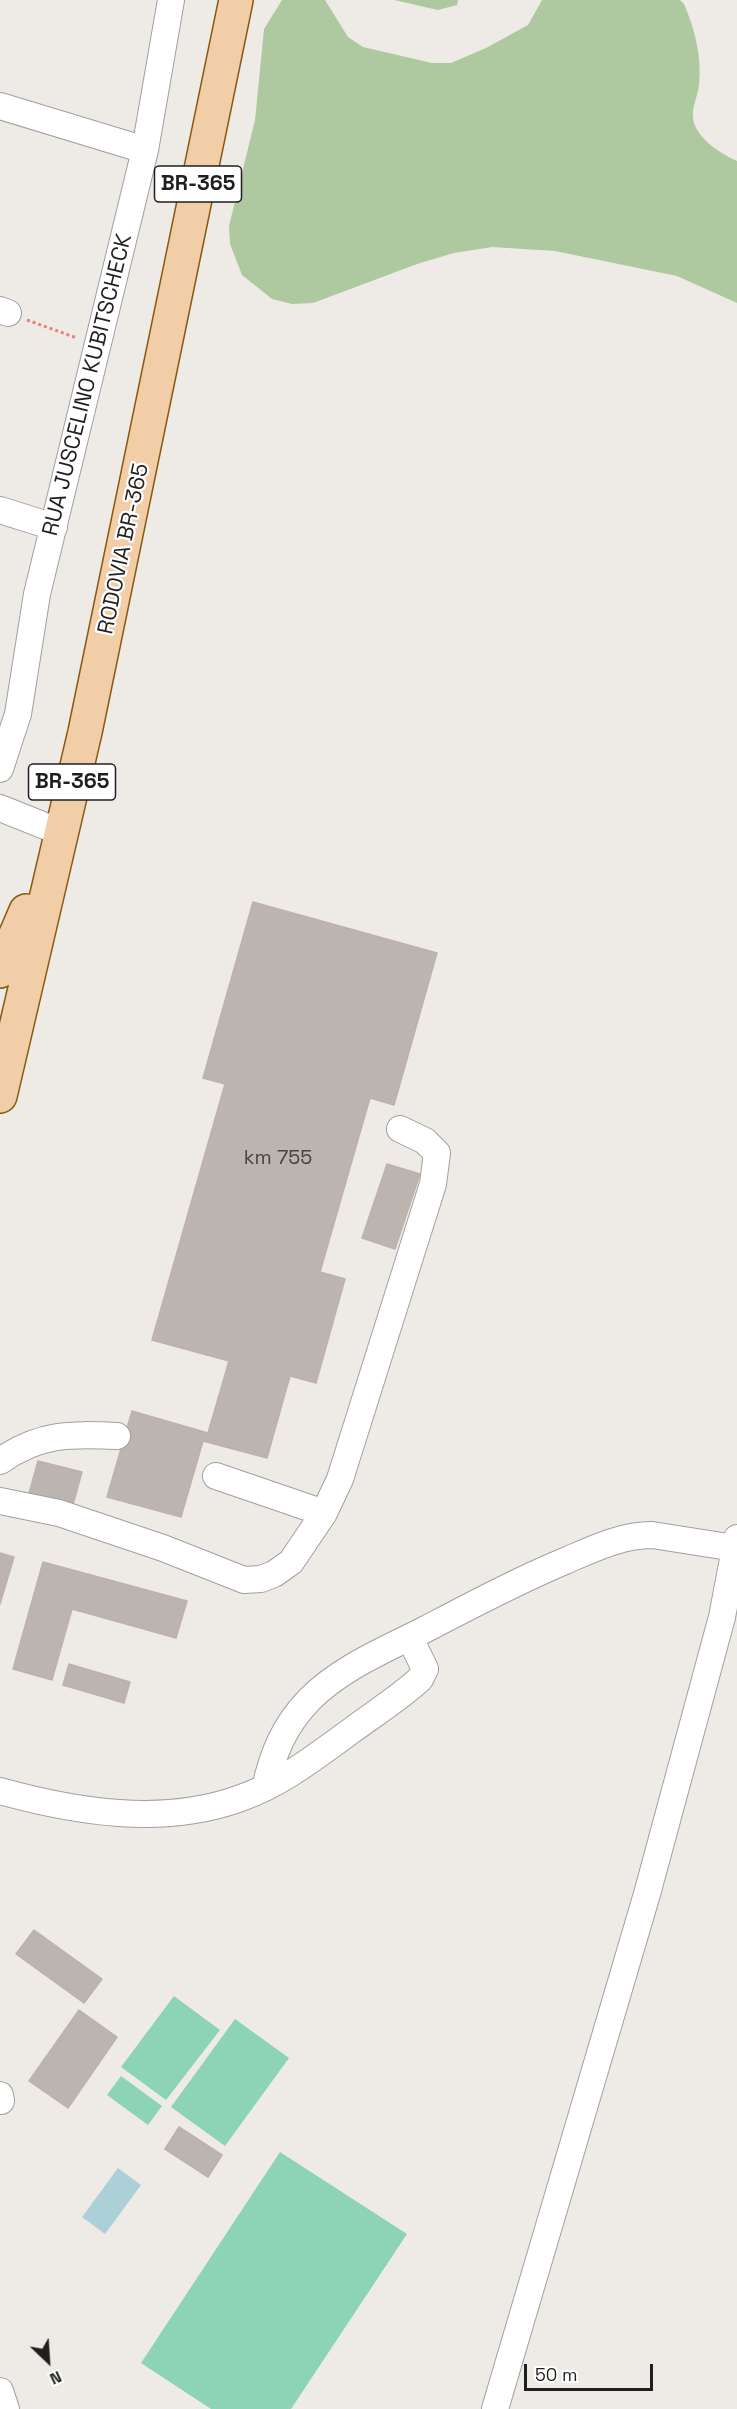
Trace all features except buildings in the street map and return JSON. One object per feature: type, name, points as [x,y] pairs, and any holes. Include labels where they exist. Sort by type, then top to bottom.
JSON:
[{"type":"main road","name":"RODOVIA BR-365","points":[[0,1096],[87,721],[236,0]]},
{"type":"main road","name":"BR-365","points":[[0,971],[60,832]]},
{"type":"street","name":"RUA JUSCELINO KUBITSCHECK","points":[[0,769],[9,711],[145,150],[171,0]]},
{"type":"street","points":[[0,106],[145,150]]},
{"type":"street","points":[[0,510],[54,527]]},
{"type":"street","points":[[0,808],[60,832]]},
{"type":"street","points":[[0,1501],[59,1513],[164,1548],[244,1580],[274,1574],[291,1562],[324,1514],[340,1479],[438,1164],[434,1148],[400,1130]]},
{"type":"street","points":[[0,1461],[15,1451],[42,1439],[70,1434],[117,1436]]},
{"type":"street","points":[[216,1476],[324,1514]]},
{"type":"street","points":[[265,1788],[276,1746],[286,1727],[310,1699],[345,1673],[518,1581],[621,1539],[652,1535],[736,1543],[722,1617],[647,1894],[495,2409]]},
{"type":"street","points":[[0,1791],[93,1810],[155,1814],[197,1810],[238,1800],[300,1768],[420,1679],[425,1669],[424,1663],[410,1638]]},
{"type":"street","points":[[0,2391],[6,2409]]},
{"type":"path","points":[[4,312],[99,346]]},
{"type":"green space","points":[[282,0],[325,0],[348,37],[363,47],[432,63],[451,63],[486,48],[528,25],[542,0],[680,0],[684,4],[697,43],[700,74],[693,113],[695,124],[709,144],[737,161],[737,303],[677,276],[555,251],[492,247],[454,253],[417,264],[313,303],[292,304],[272,299],[242,275],[230,244],[229,226],[255,120],[264,29]]},
{"type":"green space","points":[[394,0],[458,0],[457,5],[438,10]]},
{"type":"green space","points":[[174,1996],[220,2030],[166,2100],[121,2067]]},
{"type":"green space","points":[[235,2019],[289,2058],[225,2146],[171,2107]]},
{"type":"green space","points":[[121,2076],[162,2106],[148,2125],[107,2095]]},
{"type":"green space","points":[[280,2152],[407,2234],[291,2409],[211,2409],[141,2363]]},
{"type":"water","points":[[118,2168],[141,2185],[105,2234],[82,2217]]}]
